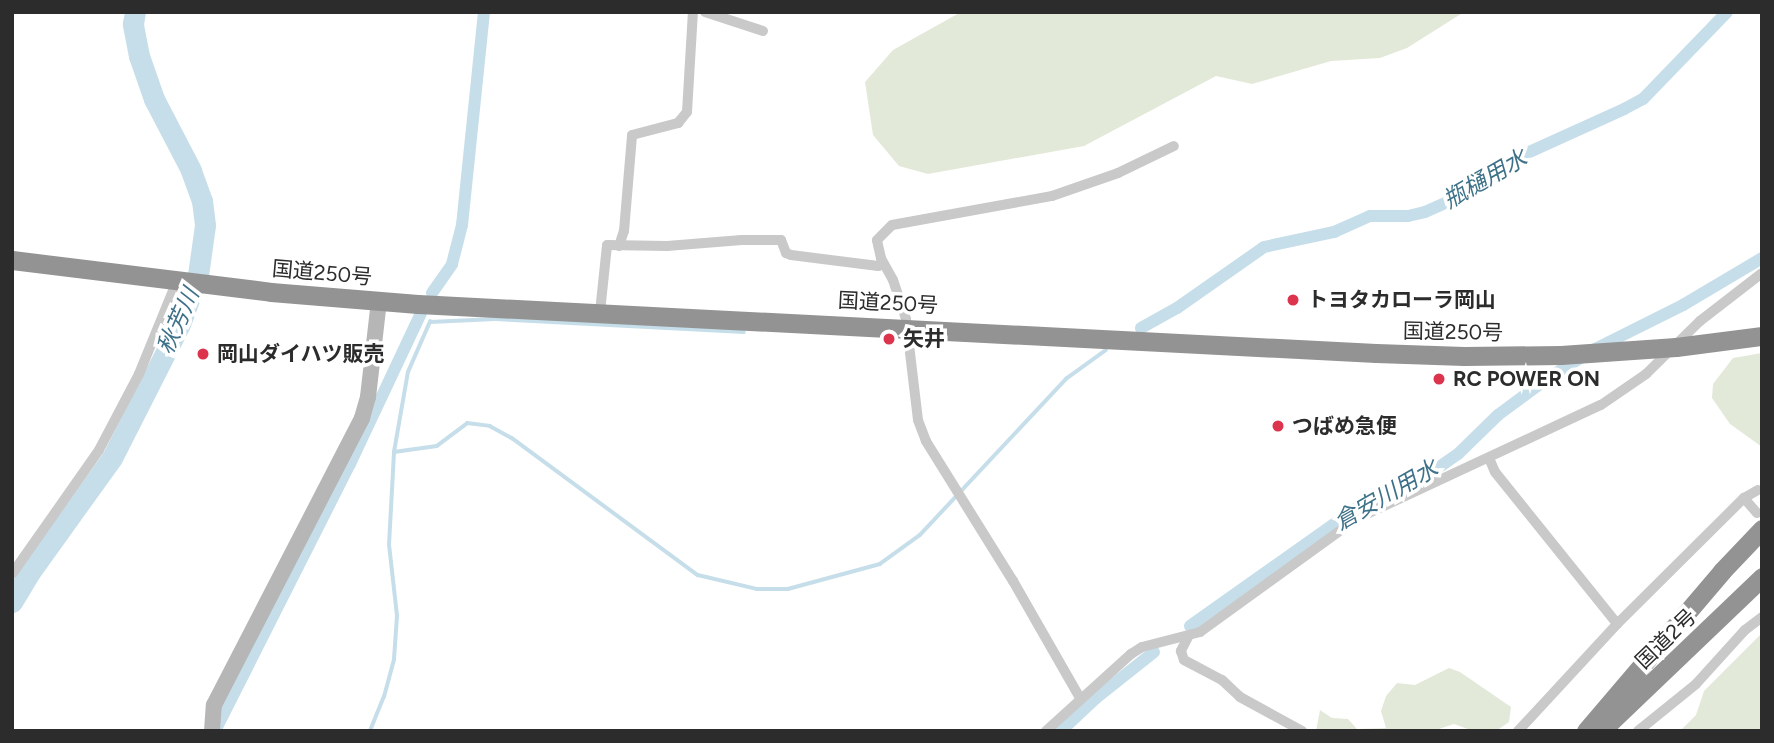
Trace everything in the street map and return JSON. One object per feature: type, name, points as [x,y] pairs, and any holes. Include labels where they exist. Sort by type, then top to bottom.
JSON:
[{"type":"highway","name":"国道250号","points":[[12,260],[209,285],[379,301],[1414,354],[1561,355],[1676,347],[1762,335]]},
{"type":"highway","points":[[1586,731],[1722,571],[1759,521]]},
{"type":"highway","name":"国道2号","points":[[1601,731],[1762,577]]},
{"type":"highway","points":[[1678,660],[1697,655],[1762,596]]},
{"type":"street","points":[[619,246],[624,232],[632,135],[678,123],[687,112],[693,12]]},
{"type":"street","points":[[705,12],[763,31]]},
{"type":"street","points":[[1080,698],[921,431],[907,327],[877,240],[892,225],[1036,201],[1118,173],[1174,146]]},
{"type":"street","points":[[600,312],[607,245],[781,240],[786,253],[878,266],[884,264]]},
{"type":"street","points":[[1046,731],[1080,698],[1142,647],[1200,632],[1356,519],[1601,405],[1646,374],[1700,321],[1762,273]]},
{"type":"street","points":[[12,574],[99,450],[139,374],[180,281]]},
{"type":"street","points":[[212,731],[214,705],[362,418],[368,397],[379,301]]},
{"type":"street","points":[[1489,458],[1495,472],[1617,624]]},
{"type":"street","points":[[1518,731],[1617,624],[1744,498],[1758,490]]},
{"type":"street","points":[[1744,498],[1759,521]]},
{"type":"street","points":[[1638,731],[1696,684],[1745,630],[1762,617]]},
{"type":"street","points":[[1188,637],[1181,651],[1184,660],[1222,680],[1240,697],[1302,731]]},
{"type":"green space","points":[[961,12],[1464,12],[1407,48],[1380,58],[1331,61],[1252,84],[1216,76],[1084,146],[928,174],[899,166],[873,135],[865,82],[893,50]]},
{"type":"green space","points":[[1762,353],[1762,447],[1730,424],[1712,398],[1713,384],[1733,358]]},
{"type":"green space","points":[[1762,633],[1762,731],[1680,731],[1696,715],[1704,691]]},
{"type":"green space","points":[[1449,668],[1460,672],[1511,707],[1509,722],[1496,731],[1473,731],[1454,724],[1433,731],[1316,731],[1320,710],[1332,718],[1348,719],[1357,729],[1386,728],[1381,711],[1386,696],[1397,683],[1415,685]]},
{"type":"waterway","name":"秋芳川","points":[[12,602],[30,572],[112,458],[180,324],[198,275],[205,225],[202,201],[191,170],[154,99],[139,56],[133,24],[135,12]]},
{"type":"waterway","points":[[432,293],[452,264],[462,225],[484,12]]},
{"type":"waterway","name":"瓶樋用水","points":[[1141,328],[1177,308],[1264,247],[1334,232],[1370,216],[1408,216],[1425,212],[1457,198],[1525,154],[1643,99],[1727,12]]},
{"type":"waterway","name":"倉安川用水","points":[[1190,626],[1355,509],[1435,470],[1458,454],[1498,415],[1548,378],[1597,348],[1683,305],[1762,258]]},
{"type":"waterway","points":[[215,731],[350,464],[421,313]]},
{"type":"waterway","points":[[370,731],[384,697],[394,659],[397,616],[389,545],[394,452],[408,372],[430,322],[495,319],[744,332]]},
{"type":"waterway","points":[[394,452],[437,446],[467,423],[490,426],[512,438],[698,575],[757,589],[788,589],[880,564],[920,535],[1066,379],[1106,350]]},
{"type":"waterway","name":"倉安川用水","points":[[1061,731],[1096,698],[1154,652]]},
{"type":"place","name":"トヨタカローラ岡山","points":[[1293,300]]},
{"type":"place","name":"矢井","points":[[889,339]]},
{"type":"place","name":"岡山ダイハツ販売","points":[[203,354]]},
{"type":"place","name":"RC POWER ON","points":[[1439,379]]},
{"type":"place","name":"つばめ急便","points":[[1278,426]]}]
